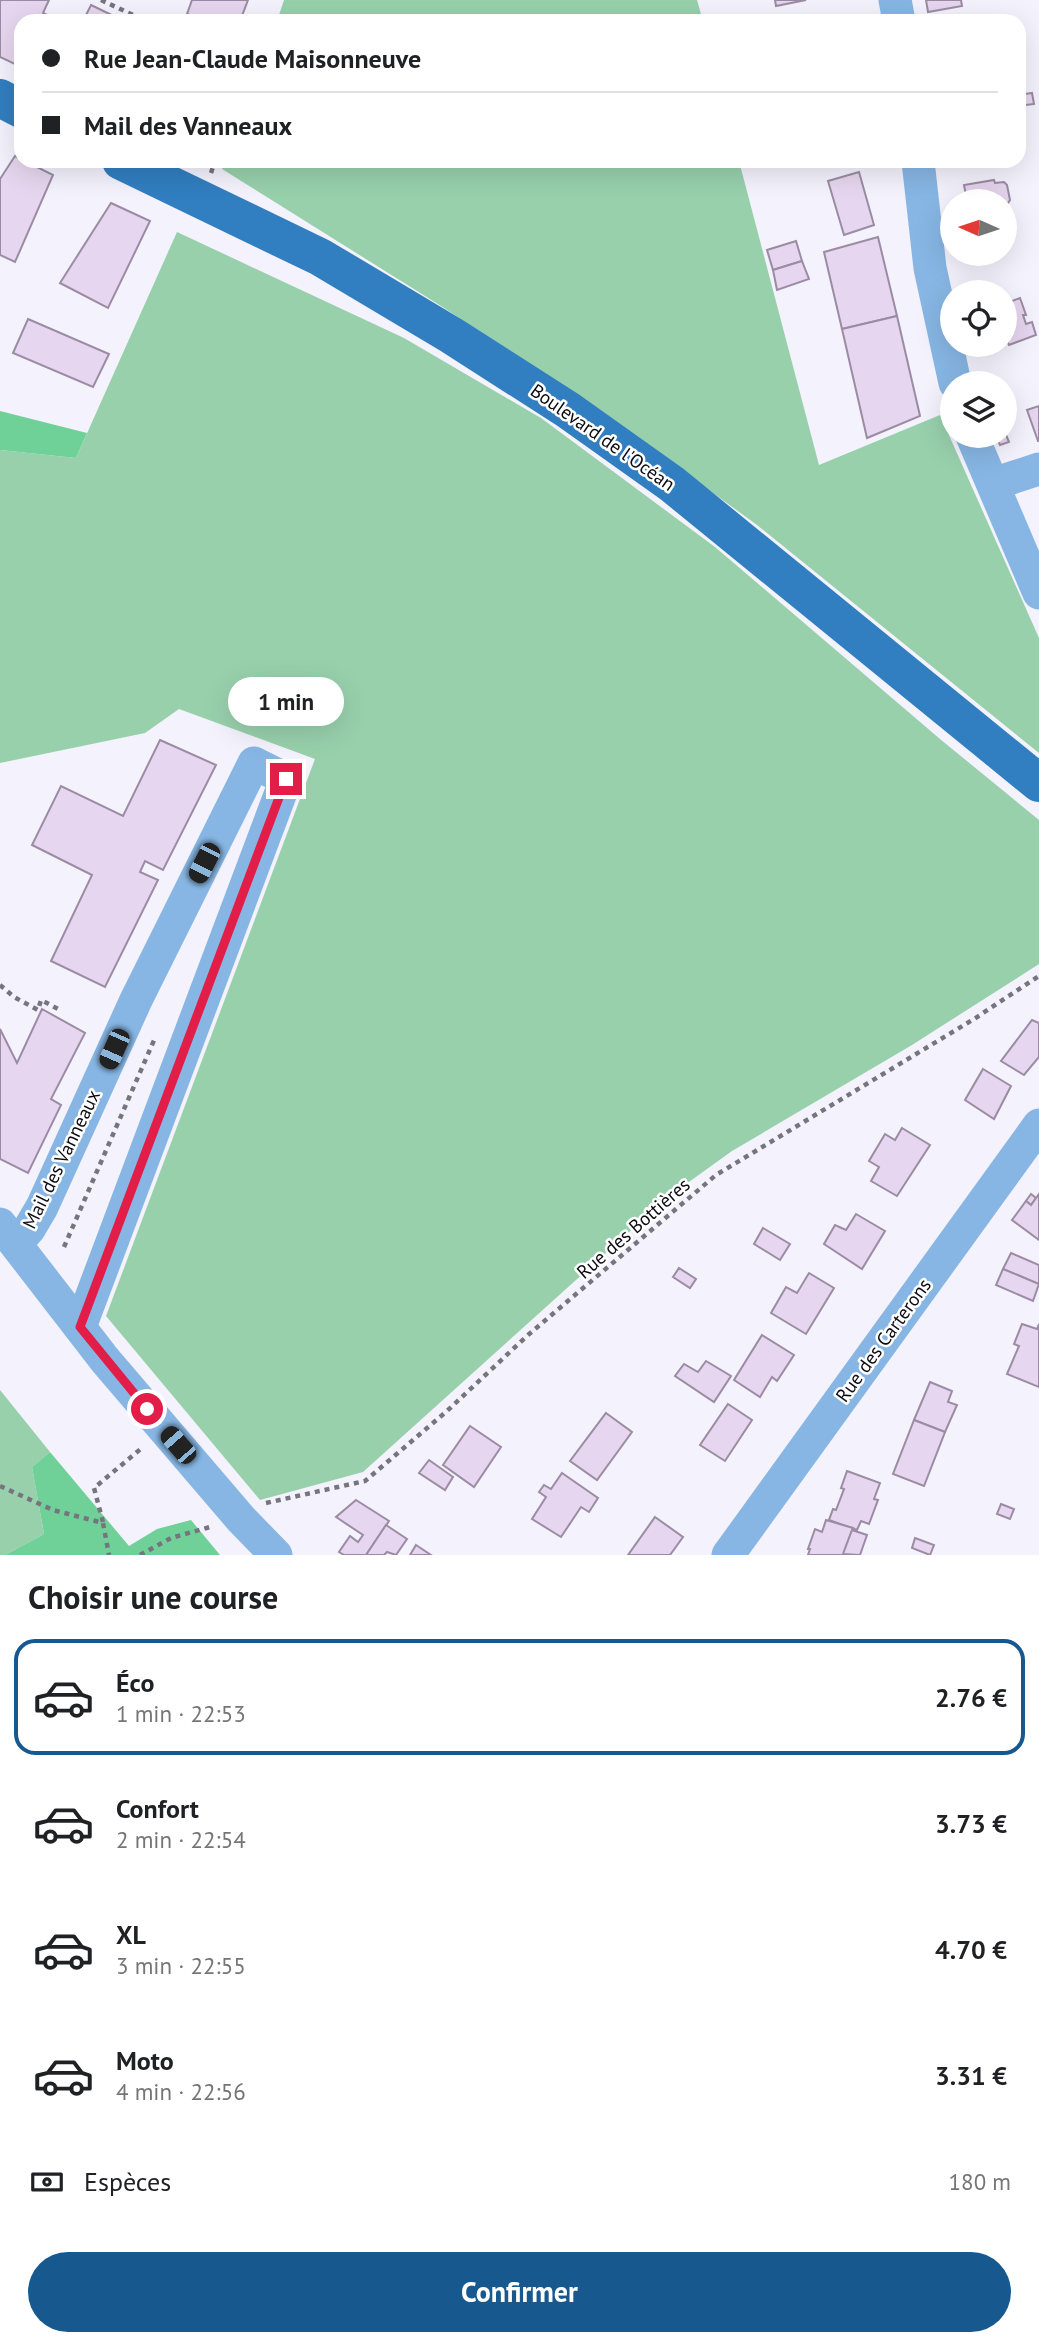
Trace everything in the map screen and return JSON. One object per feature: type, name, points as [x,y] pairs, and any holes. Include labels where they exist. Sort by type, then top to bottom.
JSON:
[{"type":"main road","name":"Boulevard de l'Océan","points":[[136,168],[320,257],[451,335],[568,410],[672,484],[1039,783]]},
{"type":"street","points":[[919,168],[930,268],[952,371]]},
{"type":"street","points":[[977,448],[1039,593]]},
{"type":"street","points":[[993,484],[1039,469]]},
{"type":"street","name":"Mail des Vanneaux","points":[[7,1242],[29,1229],[42,1208],[142,988],[254,763],[286,779],[80,1327]]},
{"type":"street","name":"Rue des Carterons","points":[[728,1555],[1039,1125]]},
{"type":"street","points":[[7,1242],[242,1519],[276,1555]]},
{"type":"path","points":[[101,0],[131,14]]},
{"type":"path","name":"Rue des Bottières","points":[[258,1505],[365,1481],[447,1411],[528,1335],[716,1175],[974,1019],[1039,976]]},
{"type":"path","points":[[0,985],[14,997],[38,1010],[41,1000],[62,1010]]},
{"type":"path","points":[[106,1066],[169,1091]]},
{"type":"path","points":[[74,1136],[142,1164]]},
{"type":"path","points":[[109,1555],[94,1488],[145,1445]]},
{"type":"path","points":[[0,1486],[53,1510],[103,1523]]},
{"type":"path","points":[[140,1555],[171,1538],[214,1526]]},
{"type":"green space","points":[[284,0],[697,0],[701,14],[279,14]]},
{"type":"green space","points":[[222,168],[741,168],[819,465],[940,415],[940,448],[955,448],[1039,638],[1039,753],[757,525],[584,399]]},
{"type":"green space","points":[[177,232],[404,338],[541,418],[715,547],[1039,820],[1039,964],[912,1045],[732,1151],[668,1197],[363,1472],[260,1500],[106,1316],[315,759],[179,709],[145,733],[0,763],[0,450],[76,458]]},
{"type":"green space","points":[[0,411],[87,433],[76,458],[0,450]]},
{"type":"green space","points":[[0,1390],[50,1452],[32,1467],[44,1534],[5,1555],[0,1555]]},
{"type":"green space","points":[[50,1452],[129,1546],[157,1529],[191,1520],[220,1555],[5,1555],[44,1534],[32,1467]]},
{"type":"building","points":[[0,0],[49,0],[43,13],[45,14],[14,14],[14,64],[0,57]]},
{"type":"building","points":[[192,0],[248,0],[243,14],[187,14]]},
{"type":"building","points":[[775,0],[806,0],[776,6]]},
{"type":"building","points":[[926,0],[961,0],[962,6],[928,12]]},
{"type":"building","points":[[91,5],[110,14],[86,14]]},
{"type":"building","points":[[1032,93],[1034,104],[1026,105],[1026,94]]},
{"type":"building","points":[[14,158],[14,168],[39,168],[53,175],[15,262],[0,255],[0,179]]},
{"type":"building","points":[[859,172],[874,225],[844,235],[828,181]]},
{"type":"building","points":[[994,180],[995,183],[1004,182],[1008,189],[965,189],[964,185]]},
{"type":"building","points":[[111,203],[150,221],[108,308],[60,283]]},
{"type":"building","points":[[878,237],[897,316],[842,329],[824,252]]},
{"type":"building","points":[[796,241],[802,261],[773,270],[767,250]]},
{"type":"building","points":[[802,261],[809,279],[777,290],[773,270]]},
{"type":"building","points":[[1020,298],[1026,324],[1032,322],[1036,335],[1017,342],[1017,299]]},
{"type":"building","points":[[897,316],[920,416],[867,438],[842,329]]},
{"type":"building","points":[[28,319],[109,354],[93,387],[13,353]]},
{"type":"building","points":[[1039,406],[1039,441],[1038,441],[1027,410]]},
{"type":"building","points":[[160,740],[216,765],[163,870],[145,861],[140,872],[158,880],[105,987],[51,961],[92,875],[32,845],[61,786],[123,816]]},
{"type":"building","points":[[42,1009],[85,1033],[51,1099],[61,1105],[28,1173],[0,1159],[0,1029],[17,1063]]},
{"type":"building","points":[[1032,1020],[1039,1023],[1039,1057],[1024,1075],[1001,1061]]},
{"type":"building","points":[[983,1069],[1011,1086],[994,1119],[965,1100]]},
{"type":"building","points":[[902,1128],[930,1145],[897,1196],[871,1181],[879,1167],[869,1161],[885,1134],[895,1140]]},
{"type":"building","points":[[1031,1194],[1036,1198],[1031,1205],[1026,1201]]},
{"type":"building","points":[[1039,1194],[1039,1240],[1012,1220],[1026,1201],[1031,1205]]},
{"type":"building","points":[[856,1214],[885,1231],[862,1269],[824,1244],[835,1225],[846,1230]]},
{"type":"building","points":[[763,1228],[790,1244],[780,1260],[754,1244]]},
{"type":"building","points":[[1011,1253],[1039,1265],[1039,1284],[1003,1269]]},
{"type":"building","points":[[679,1268],[696,1279],[690,1288],[673,1277]]},
{"type":"building","points":[[1003,1269],[1039,1284],[1033,1301],[996,1285]]},
{"type":"building","points":[[809,1273],[834,1288],[806,1334],[771,1313],[786,1287],[797,1293]]},
{"type":"building","points":[[1022,1324],[1037,1329],[1039,1324],[1039,1387],[1007,1374],[1019,1346],[1014,1344]]},
{"type":"building","points":[[762,1335],[794,1355],[777,1381],[772,1377],[760,1397],[734,1380]]},
{"type":"building","points":[[706,1361],[731,1376],[714,1402],[675,1376],[684,1364],[698,1372]]},
{"type":"building","points":[[930,1382],[952,1391],[948,1402],[957,1405],[945,1432],[914,1420]]},
{"type":"building","points":[[728,1404],[752,1420],[725,1461],[700,1445]]},
{"type":"building","points":[[606,1413],[632,1432],[597,1480],[570,1461]]},
{"type":"building","points":[[914,1420],[945,1432],[924,1486],[893,1474]]},
{"type":"building","points":[[470,1426],[501,1447],[474,1487],[443,1465]]},
{"type":"building","points":[[429,1460],[453,1477],[445,1490],[419,1473]]},
{"type":"building","points":[[847,1471],[880,1483],[874,1499],[878,1500],[869,1524],[861,1521],[857,1530],[829,1520],[844,1489],[841,1488]]},
{"type":"building","points":[[562,1473],[598,1498],[589,1512],[581,1507],[561,1537],[532,1519],[546,1497],[539,1492],[544,1485],[551,1489]]},
{"type":"building","points":[[356,1500],[389,1521],[366,1555],[344,1555],[339,1552],[350,1536],[358,1542],[363,1535],[336,1517]]},
{"type":"building","points":[[1001,1504],[1014,1509],[1010,1519],[997,1514]]},
{"type":"building","points":[[655,1517],[683,1537],[670,1555],[628,1555]]},
{"type":"building","points":[[826,1520],[853,1528],[843,1555],[808,1555],[815,1529],[822,1532]]},
{"type":"building","points":[[386,1525],[407,1539],[396,1555],[387,1552],[384,1555],[366,1555]]},
{"type":"building","points":[[852,1530],[867,1535],[860,1555],[843,1554]]},
{"type":"building","points":[[915,1538],[934,1545],[930,1555],[912,1548]]},
{"type":"building","points":[[416,1545],[431,1555],[410,1555]]},
{"type":"route","points":[[147,1409],[80,1327],[286,779]]}]
